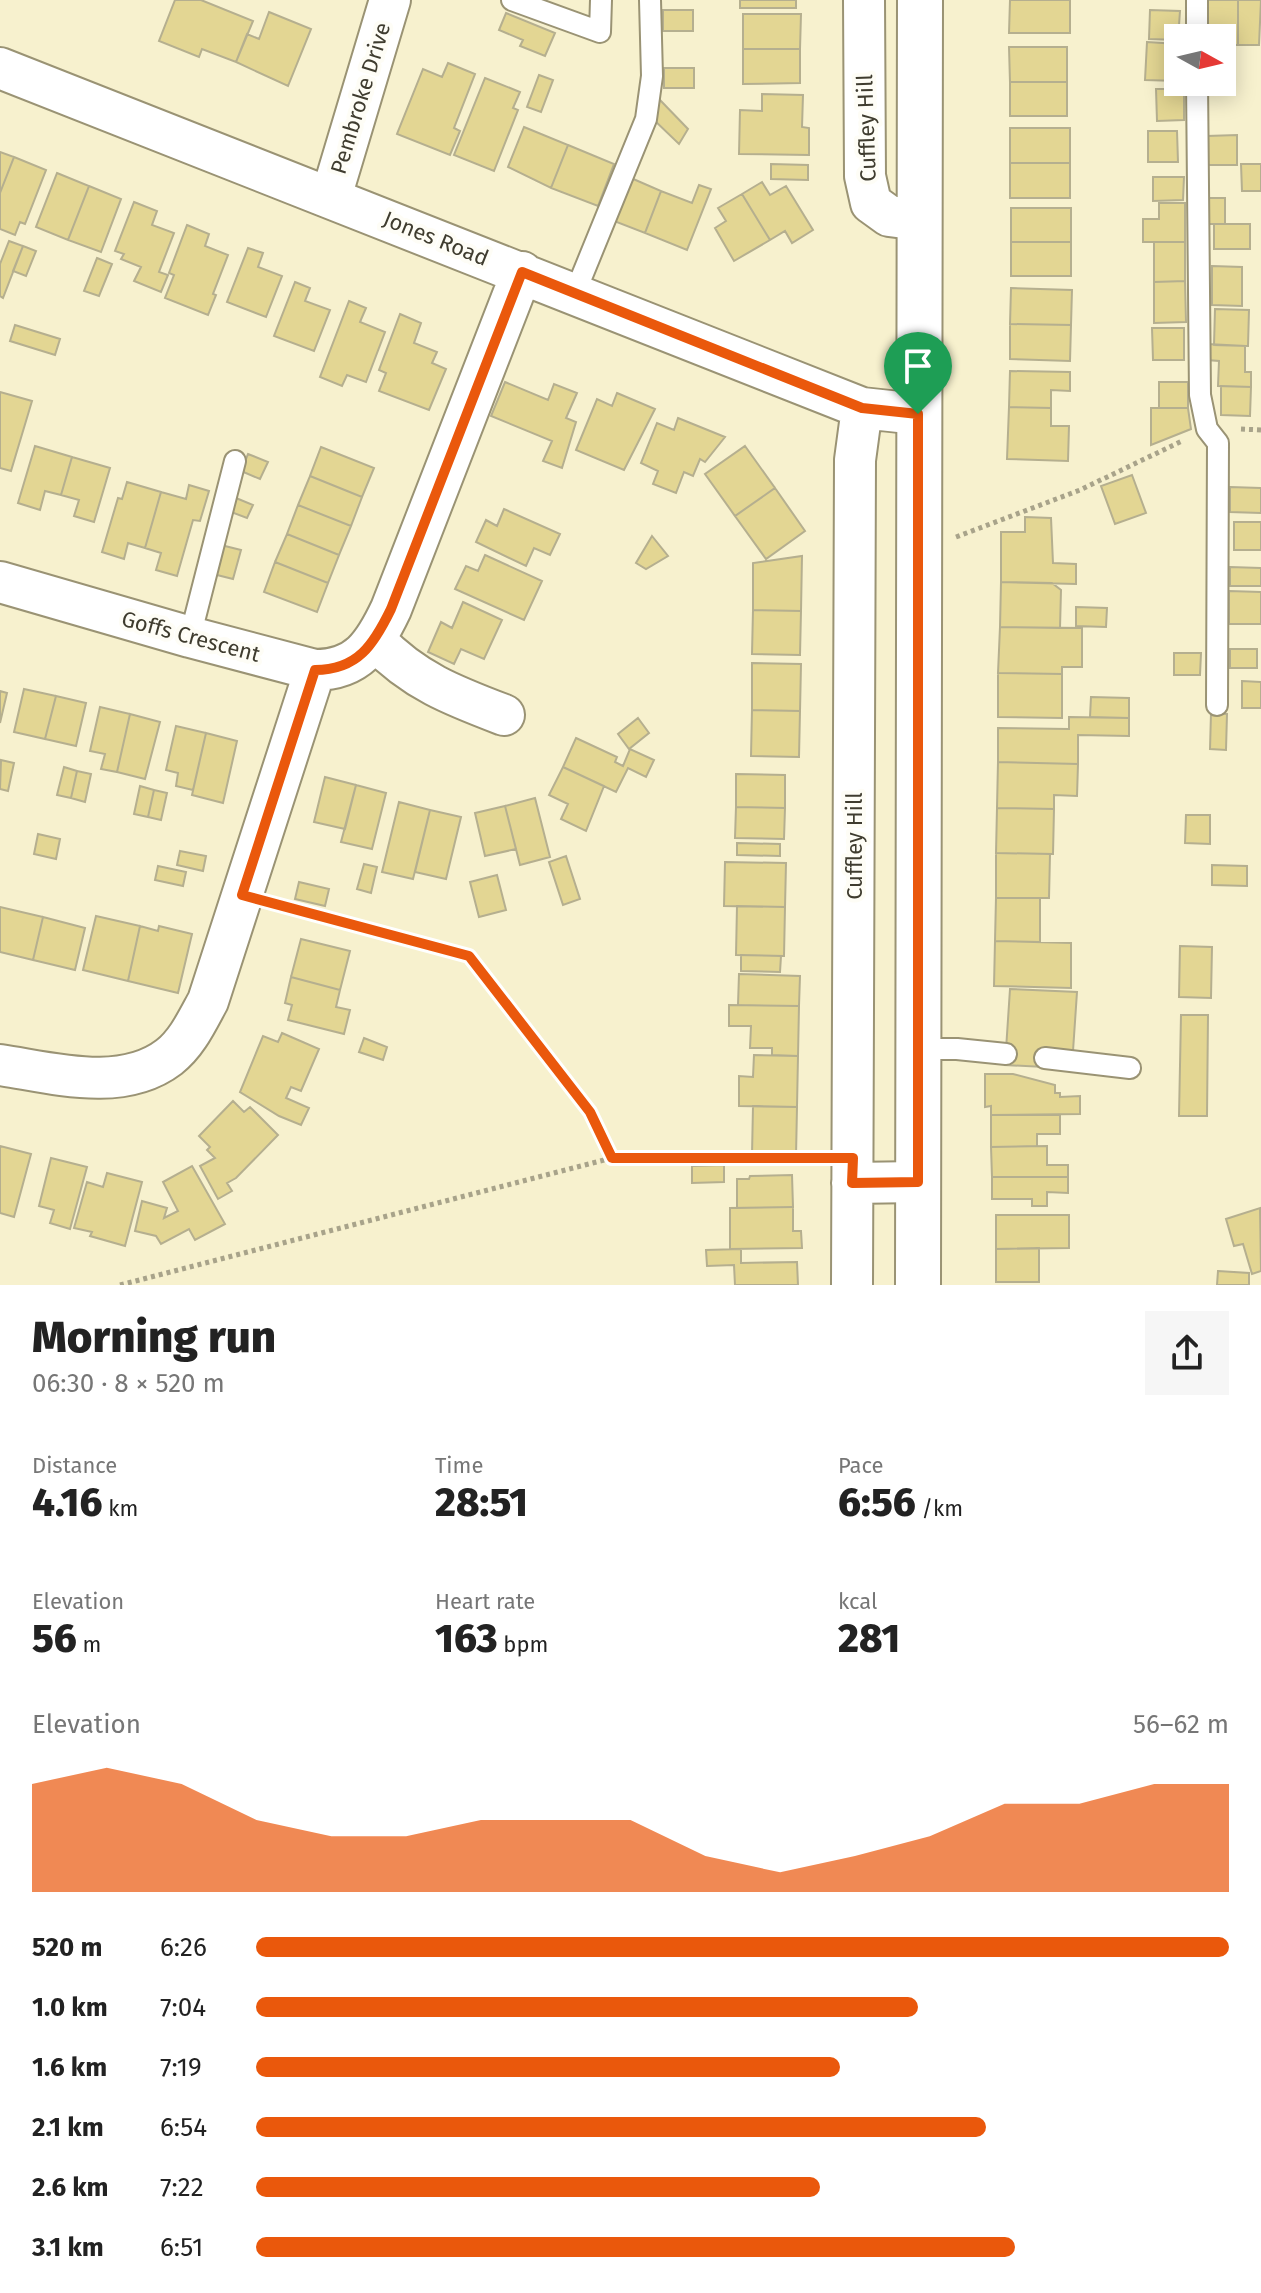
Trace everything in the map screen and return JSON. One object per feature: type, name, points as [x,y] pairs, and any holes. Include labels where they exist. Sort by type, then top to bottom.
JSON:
[{"type":"main road","points":[[918,1285],[920,0]]},
{"type":"street","name":"Pembroke Drive","points":[[331,197],[390,0]]},
{"type":"street","name":"Cuffley Hill","points":[[864,0],[865,176],[871,203],[889,216],[920,220]]},
{"type":"street","name":"Jones Road","points":[[0,68],[862,408],[918,414]]},
{"type":"street","name":"Goffs Crescent","points":[[0,582],[315,670],[333,670],[351,663],[376,641],[391,609],[522,272]]},
{"type":"street","name":"Cuffley Hill","points":[[852,1285],[855,460],[862,408]]},
{"type":"street","points":[[376,641],[414,675],[448,694],[504,715]]},
{"type":"street","points":[[0,1065],[95,1078],[144,1071],[169,1057],[191,1032],[208,1001],[315,670]]},
{"type":"street","points":[[852,1170],[918,1182]]},
{"type":"lane","points":[[512,0],[600,32],[601,0]]},
{"type":"lane","points":[[575,293],[646,119],[652,76],[650,0]]},
{"type":"lane","points":[[1197,0],[1197,24]]},
{"type":"lane","points":[[1197,96],[1200,395],[1207,429],[1218,443],[1217,705]]},
{"type":"lane","points":[[190,637],[235,461]]},
{"type":"lane","points":[[918,1049],[1006,1054]]},
{"type":"lane","points":[[1045,1058],[1130,1068]]},
{"type":"path","points":[[956,537],[1080,490],[1207,429],[1261,430]]},
{"type":"path","points":[[242,895],[469,956],[590,1112],[612,1158]]},
{"type":"path","points":[[120,1285],[612,1158],[852,1170]]},
{"type":"building","points":[[175,0],[201,0],[253,21],[236,62],[202,49],[199,57],[159,41]]},
{"type":"building","points":[[740,0],[796,0],[796,8],[740,8]]},
{"type":"building","points":[[1010,0],[1070,0],[1070,33],[1009,33]]},
{"type":"building","points":[[1205,0],[1238,0],[1238,45],[1236,24],[1204,24]]},
{"type":"building","points":[[1238,0],[1261,0],[1259,45],[1238,45]]},
{"type":"building","points":[[663,10],[693,10],[693,31],[663,31]]},
{"type":"building","points":[[1150,10],[1180,11],[1179,24],[1164,24],[1164,40],[1149,39]]},
{"type":"building","points":[[269,12],[311,29],[288,86],[236,62],[247,34],[259,39]]},
{"type":"building","points":[[506,13],[555,33],[545,56],[520,46],[523,40],[499,30]]},
{"type":"building","points":[[743,14],[801,14],[800,49],[743,49]]},
{"type":"building","points":[[1147,42],[1164,43],[1164,81],[1145,80]]},
{"type":"building","points":[[1009,47],[1067,47],[1067,82],[1010,82]]},
{"type":"building","points":[[743,49],[800,49],[800,83],[743,84]]},
{"type":"building","points":[[448,63],[475,74],[454,128],[460,131],[450,155],[397,134],[423,69],[442,77]]},
{"type":"building","points":[[664,68],[694,68],[694,88],[664,88]]},
{"type":"building","points":[[539,75],[553,80],[541,112],[527,107]]},
{"type":"building","points":[[485,78],[520,92],[513,108],[518,110],[494,171],[454,155]]},
{"type":"building","points":[[1010,82],[1067,82],[1067,116],[1010,116]]},
{"type":"building","points":[[1156,89],[1164,89],[1164,96],[1184,96],[1184,120],[1157,121]]},
{"type":"building","points":[[762,94],[803,95],[802,127],[809,128],[809,155],[739,154],[740,110],[762,111]]},
{"type":"building","points":[[660,100],[688,129],[679,144],[653,119]]},
{"type":"building","points":[[524,127],[568,145],[551,188],[508,167]]},
{"type":"building","points":[[1010,128],[1070,128],[1070,163],[1010,163]]},
{"type":"building","points":[[1148,131],[1177,131],[1178,162],[1148,162]]},
{"type":"building","points":[[1237,135],[1237,165],[1207,165],[1207,136]]},
{"type":"building","points":[[568,145],[614,164],[598,206],[551,188]]},
{"type":"building","points":[[0,152],[14,157],[0,193]]},
{"type":"building","points":[[14,157],[46,170],[25,224],[20,222],[15,235],[0,229],[0,193]]},
{"type":"building","points":[[1010,163],[1070,163],[1070,198],[1010,198]]},
{"type":"building","points":[[771,164],[808,165],[808,180],[771,179]]},
{"type":"building","points":[[1241,164],[1261,164],[1261,191],[1242,191]]},
{"type":"building","points":[[57,173],[89,186],[68,240],[36,227]]},
{"type":"building","points":[[1153,177],[1184,177],[1183,200],[1153,201]]},
{"type":"building","points":[[631,178],[661,191],[645,233],[614,221]]},
{"type":"building","points":[[762,182],[770,195],[786,186],[813,230],[792,243],[785,231],[770,240],[742,194]]},
{"type":"building","points":[[699,185],[711,189],[687,250],[645,233],[661,191],[692,203]]},
{"type":"building","points":[[89,186],[121,199],[101,252],[68,240]]},
{"type":"building","points":[[742,194],[770,240],[734,261],[715,228],[726,221],[718,208]]},
{"type":"building","points":[[1206,198],[1225,198],[1225,224],[1206,224]]},
{"type":"building","points":[[134,202],[157,211],[152,225],[174,233],[159,272],[168,275],[161,292],[134,281],[141,267],[121,259],[124,254],[115,251]]},
{"type":"building","points":[[1159,203],[1185,203],[1185,242],[1143,242],[1143,219],[1159,219]]},
{"type":"building","points":[[1011,208],[1071,208],[1071,242],[1011,242]]},
{"type":"building","points":[[1214,224],[1250,224],[1250,249],[1214,249]]},
{"type":"building","points":[[187,225],[209,234],[205,246],[228,255],[208,315],[165,298],[174,275],[169,273]]},
{"type":"building","points":[[9,241],[23,246],[3,298],[0,296],[0,264]]},
{"type":"building","points":[[1011,242],[1071,242],[1071,276],[1011,276]]},
{"type":"building","points":[[1154,242],[1185,242],[1185,281],[1154,282]]},
{"type":"building","points":[[23,246],[36,251],[26,276],[13,271]]},
{"type":"building","points":[[248,248],[263,253],[258,267],[282,276],[266,317],[227,302]]},
{"type":"building","points":[[97,258],[112,264],[99,296],[84,291]]},
{"type":"building","points":[[1212,266],[1242,267],[1242,306],[1212,305]]},
{"type":"building","points":[[1185,281],[1186,322],[1154,323],[1154,282]]},
{"type":"building","points":[[295,282],[310,288],[305,301],[330,310],[314,351],[274,336]]},
{"type":"building","points":[[1011,288],[1072,290],[1071,325],[1010,324]]},
{"type":"building","points":[[349,301],[366,308],[360,322],[385,332],[366,382],[347,375],[342,386],[320,377]]},
{"type":"building","points":[[1215,309],[1249,310],[1248,346],[1214,345]]},
{"type":"building","points":[[400,314],[421,323],[414,343],[437,352],[432,363],[446,369],[429,410],[379,391],[386,373],[379,370]]},
{"type":"building","points":[[1010,324],[1071,325],[1070,361],[1010,359]]},
{"type":"building","points":[[15,325],[60,339],[55,355],[10,341]]},
{"type":"building","points":[[1152,328],[1184,328],[1184,360],[1153,360]]},
{"type":"building","points":[[1207,344],[1245,346],[1245,372],[1251,372],[1251,387],[1218,386],[1219,361],[1207,360]]},
{"type":"building","points":[[1010,371],[1070,372],[1070,391],[1051,390],[1051,408],[1009,407]]},
{"type":"building","points":[[505,382],[548,400],[554,384],[577,393],[566,418],[576,422],[562,468],[543,461],[552,441],[491,416]]},
{"type":"building","points":[[1159,382],[1188,382],[1188,408],[1159,408]]},
{"type":"building","points":[[1221,386],[1251,387],[1250,416],[1221,415]]},
{"type":"building","points":[[0,392],[32,401],[11,471],[0,468]]},
{"type":"building","points":[[617,393],[655,409],[624,470],[576,450],[597,399],[612,406]]},
{"type":"building","points":[[1009,407],[1051,408],[1051,426],[1069,426],[1068,461],[1007,459]]},
{"type":"building","points":[[1151,408],[1188,408],[1191,429],[1151,445]]},
{"type":"building","points":[[678,418],[725,437],[705,462],[700,459],[693,476],[684,472],[676,493],[653,484],[658,471],[641,463],[657,423],[674,430]]},
{"type":"building","points":[[35,446],[72,457],[61,495],[45,491],[40,510],[18,503]]},
{"type":"building","points":[[745,446],[775,488],[735,516],[705,474]]},
{"type":"building","points":[[321,447],[374,468],[362,497],[310,476]]},
{"type":"building","points":[[248,454],[268,462],[260,479],[241,471]]},
{"type":"building","points":[[72,457],[110,468],[94,522],[74,516],[79,500],[61,495]]},
{"type":"building","points":[[1132,475],[1146,513],[1115,524],[1101,486]]},
{"type":"building","points":[[310,476],[362,497],[351,526],[298,505]]},
{"type":"building","points":[[127,482],[161,492],[145,548],[128,543],[124,559],[102,552],[118,498],[122,499]]},
{"type":"building","points":[[189,485],[209,491],[200,521],[193,520],[177,576],[156,570],[161,553],[145,548],[161,492],[186,499]]},
{"type":"building","points":[[1230,487],[1261,488],[1261,513],[1230,512]]},
{"type":"building","points":[[775,488],[805,531],[766,559],[735,516]]},
{"type":"building","points":[[236,498],[253,505],[247,518],[231,512]]},
{"type":"building","points":[[298,505],[351,526],[339,555],[287,534]]},
{"type":"building","points":[[504,509],[560,534],[550,555],[534,548],[526,566],[476,542],[486,520],[497,526]]},
{"type":"building","points":[[1025,517],[1051,518],[1053,563],[1076,564],[1076,584],[1001,582],[1001,532],[1025,532]]},
{"type":"building","points":[[1234,522],[1261,522],[1261,550],[1234,550]]},
{"type":"building","points":[[287,534],[339,555],[328,583],[275,562]]},
{"type":"building","points":[[652,536],[668,556],[646,569],[636,563]]},
{"type":"building","points":[[221,545],[241,550],[233,579],[213,574]]},
{"type":"building","points":[[485,555],[542,581],[524,620],[455,589],[466,566],[478,571]]},
{"type":"building","points":[[802,556],[801,611],[753,610],[753,563]]},
{"type":"building","points":[[275,562],[328,583],[317,612],[264,592]]},
{"type":"building","points":[[1230,567],[1261,568],[1261,586],[1230,586]]},
{"type":"building","points":[[1001,582],[1052,583],[1061,590],[1060,628],[1000,627]]},
{"type":"building","points":[[1229,591],[1261,592],[1261,624],[1229,624]]},
{"type":"building","points":[[463,602],[502,620],[484,659],[461,649],[454,664],[428,652],[441,622],[452,628]]},
{"type":"building","points":[[1076,607],[1107,608],[1106,627],[1076,626]]},
{"type":"building","points":[[753,610],[801,611],[800,655],[752,654]]},
{"type":"building","points":[[1000,627],[1082,628],[1082,667],[1062,667],[1062,674],[998,673]]},
{"type":"building","points":[[1230,649],[1257,649],[1257,668],[1230,668]]},
{"type":"building","points":[[1174,653],[1201,653],[1200,675],[1174,675]]},
{"type":"building","points":[[752,663],[801,664],[800,711],[752,710]]},
{"type":"building","points":[[998,673],[1062,674],[1062,718],[998,717]]},
{"type":"building","points":[[1242,681],[1261,682],[1261,708],[1242,708]]},
{"type":"building","points":[[24,689],[56,696],[45,739],[14,732]]},
{"type":"building","points":[[0,691],[7,693],[0,723]]},
{"type":"building","points":[[56,696],[86,703],[76,746],[45,739]]},
{"type":"building","points":[[1091,697],[1129,698],[1129,718],[1090,717]]},
{"type":"building","points":[[100,707],[130,714],[117,772],[101,769],[105,754],[90,751]]},
{"type":"building","points":[[752,710],[800,711],[799,757],[751,756]]},
{"type":"building","points":[[1211,713],[1227,714],[1226,750],[1210,749]]},
{"type":"building","points":[[130,714],[160,722],[145,779],[117,772]]},
{"type":"building","points":[[1069,717],[1129,718],[1129,736],[1078,735],[1078,764],[998,762],[998,728],[1069,729]]},
{"type":"building","points":[[638,718],[649,733],[629,749],[618,734]]},
{"type":"building","points":[[176,726],[206,733],[193,790],[176,786],[178,773],[166,770]]},
{"type":"building","points":[[206,733],[237,741],[223,803],[192,795]]},
{"type":"building","points":[[576,738],[617,757],[615,762],[623,766],[630,749],[654,760],[646,777],[628,768],[616,792],[563,767]]},
{"type":"building","points":[[1,760],[14,763],[8,791],[0,789]]},
{"type":"building","points":[[998,762],[1078,764],[1077,796],[1054,795],[1054,809],[997,808]]},
{"type":"building","points":[[64,767],[77,771],[71,798],[57,795]]},
{"type":"building","points":[[563,767],[604,786],[586,831],[561,819],[568,804],[549,795]]},
{"type":"building","points":[[77,771],[91,774],[85,802],[71,798]]},
{"type":"building","points":[[736,774],[785,775],[785,808],[736,807]]},
{"type":"building","points":[[325,777],[356,785],[345,829],[314,822]]},
{"type":"building","points":[[356,785],[386,793],[372,849],[341,842]]},
{"type":"building","points":[[140,786],[154,790],[148,817],[134,814]]},
{"type":"building","points":[[154,790],[167,793],[161,820],[148,817]]},
{"type":"building","points":[[535,798],[550,857],[520,865],[505,806]]},
{"type":"building","points":[[399,802],[430,810],[413,879],[382,872]]},
{"type":"building","points":[[505,806],[516,849],[485,856],[475,813]]},
{"type":"building","points":[[736,807],[785,808],[784,839],[735,838]]},
{"type":"building","points":[[997,808],[1054,809],[1053,854],[996,853]]},
{"type":"building","points":[[430,810],[461,817],[446,879],[415,872]]},
{"type":"building","points":[[1186,815],[1210,815],[1210,844],[1185,843]]},
{"type":"building","points":[[38,834],[60,839],[56,859],[34,854]]},
{"type":"building","points":[[737,843],[780,844],[780,856],[737,855]]},
{"type":"building","points":[[180,851],[206,856],[203,871],[177,865]]},
{"type":"building","points":[[996,853],[1050,854],[1049,898],[996,898]]},
{"type":"building","points":[[566,856],[580,899],[563,905],[549,862]]},
{"type":"building","points":[[725,862],[786,863],[785,907],[724,906]]},
{"type":"building","points":[[364,864],[377,867],[371,893],[357,889]]},
{"type":"building","points":[[1212,865],[1247,866],[1247,886],[1212,885]]},
{"type":"building","points":[[158,866],[186,872],[183,886],[155,880]]},
{"type":"building","points":[[497,875],[506,910],[479,917],[470,882]]},
{"type":"building","points":[[299,882],[329,889],[325,906],[295,899]]},
{"type":"building","points":[[996,898],[1040,898],[1040,942],[995,941]]},
{"type":"building","points":[[737,906],[785,907],[784,956],[736,955]]},
{"type":"building","points":[[0,907],[43,917],[33,960],[0,952]]},
{"type":"building","points":[[96,916],[140,926],[128,981],[83,970]]},
{"type":"building","points":[[43,917],[85,928],[75,970],[33,960]]},
{"type":"building","points":[[140,926],[158,931],[159,926],[192,934],[178,993],[128,981]]},
{"type":"building","points":[[301,939],[350,951],[340,990],[291,977]]},
{"type":"building","points":[[995,941],[1071,943],[1071,988],[994,986]]},
{"type":"building","points":[[1180,946],[1212,947],[1211,998],[1179,997]]},
{"type":"building","points":[[741,955],[781,956],[780,972],[741,971]]},
{"type":"building","points":[[739,974],[800,976],[799,1006],[738,1005]]},
{"type":"building","points":[[291,977],[340,990],[336,1007],[350,1010],[344,1034],[288,1020],[292,1005],[285,1003]]},
{"type":"building","points":[[1010,989],[1077,992],[1073,1051],[1046,1049],[1044,1067],[1005,1065]]},
{"type":"building","points":[[729,1005],[799,1006],[798,1056],[772,1055],[772,1048],[750,1048],[751,1026],[729,1026]]},
{"type":"building","points":[[1181,1015],[1208,1015],[1207,1116],[1179,1116]]},
{"type":"building","points":[[282,1033],[319,1049],[301,1091],[291,1087],[286,1098],[309,1108],[301,1125],[279,1116],[240,1092],[263,1036],[278,1042]]},
{"type":"building","points":[[364,1038],[387,1047],[383,1060],[359,1052]]},
{"type":"building","points":[[754,1055],[798,1056],[797,1107],[739,1106],[739,1076],[753,1077]]},
{"type":"building","points":[[985,1074],[1013,1074],[1055,1085],[1055,1093],[1060,1093],[1060,1097],[1080,1096],[1080,1114],[991,1115],[991,1106],[985,1107]]},
{"type":"building","points":[[233,1101],[244,1112],[250,1107],[278,1135],[236,1178],[227,1183],[232,1191],[218,1199],[200,1166],[215,1158],[207,1150],[210,1147],[199,1136]]},
{"type":"building","points":[[753,1106],[797,1107],[796,1156],[752,1155]]},
{"type":"building","points":[[991,1115],[1060,1115],[1060,1134],[1037,1134],[1037,1146],[991,1147]]},
{"type":"building","points":[[0,1146],[31,1154],[14,1217],[0,1213]]},
{"type":"building","points":[[1047,1146],[1047,1165],[1068,1165],[1068,1177],[992,1177],[991,1147]]},
{"type":"building","points":[[51,1158],[87,1167],[70,1229],[50,1223],[54,1210],[39,1206]]},
{"type":"building","points":[[724,1165],[724,1182],[692,1183],[692,1166]]},
{"type":"building","points":[[192,1166],[225,1224],[195,1240],[189,1229],[161,1244],[156,1236],[135,1231],[142,1201],[167,1208],[164,1218],[178,1211],[163,1182]]},
{"type":"building","points":[[107,1173],[142,1182],[125,1246],[74,1228],[87,1182],[103,1187]]},
{"type":"building","points":[[792,1175],[793,1207],[737,1208],[737,1179]]},
{"type":"building","points":[[992,1177],[1068,1177],[1068,1193],[1047,1192],[1047,1206],[1032,1206],[1032,1199],[992,1199]]},
{"type":"building","points":[[793,1207],[793,1231],[801,1231],[802,1248],[730,1249],[730,1208]]},
{"type":"building","points":[[1260,1208],[1261,1271],[1252,1274],[1243,1244],[1234,1246],[1226,1219]]},
{"type":"building","points":[[996,1215],[1069,1215],[1069,1248],[996,1249]]},
{"type":"building","points":[[1039,1248],[1039,1282],[996,1282],[996,1249]]},
{"type":"building","points":[[741,1249],[741,1263],[797,1262],[798,1285],[735,1285],[734,1265],[707,1266],[706,1250]]},
{"type":"building","points":[[1218,1271],[1249,1273],[1249,1285],[1217,1285]]},
{"type":"route","points":[[522,272],[862,408],[918,414],[918,1182],[852,1183],[853,1158],[612,1158],[590,1112],[469,956],[242,895],[315,670],[333,670],[351,663],[376,641],[522,272]]}]
